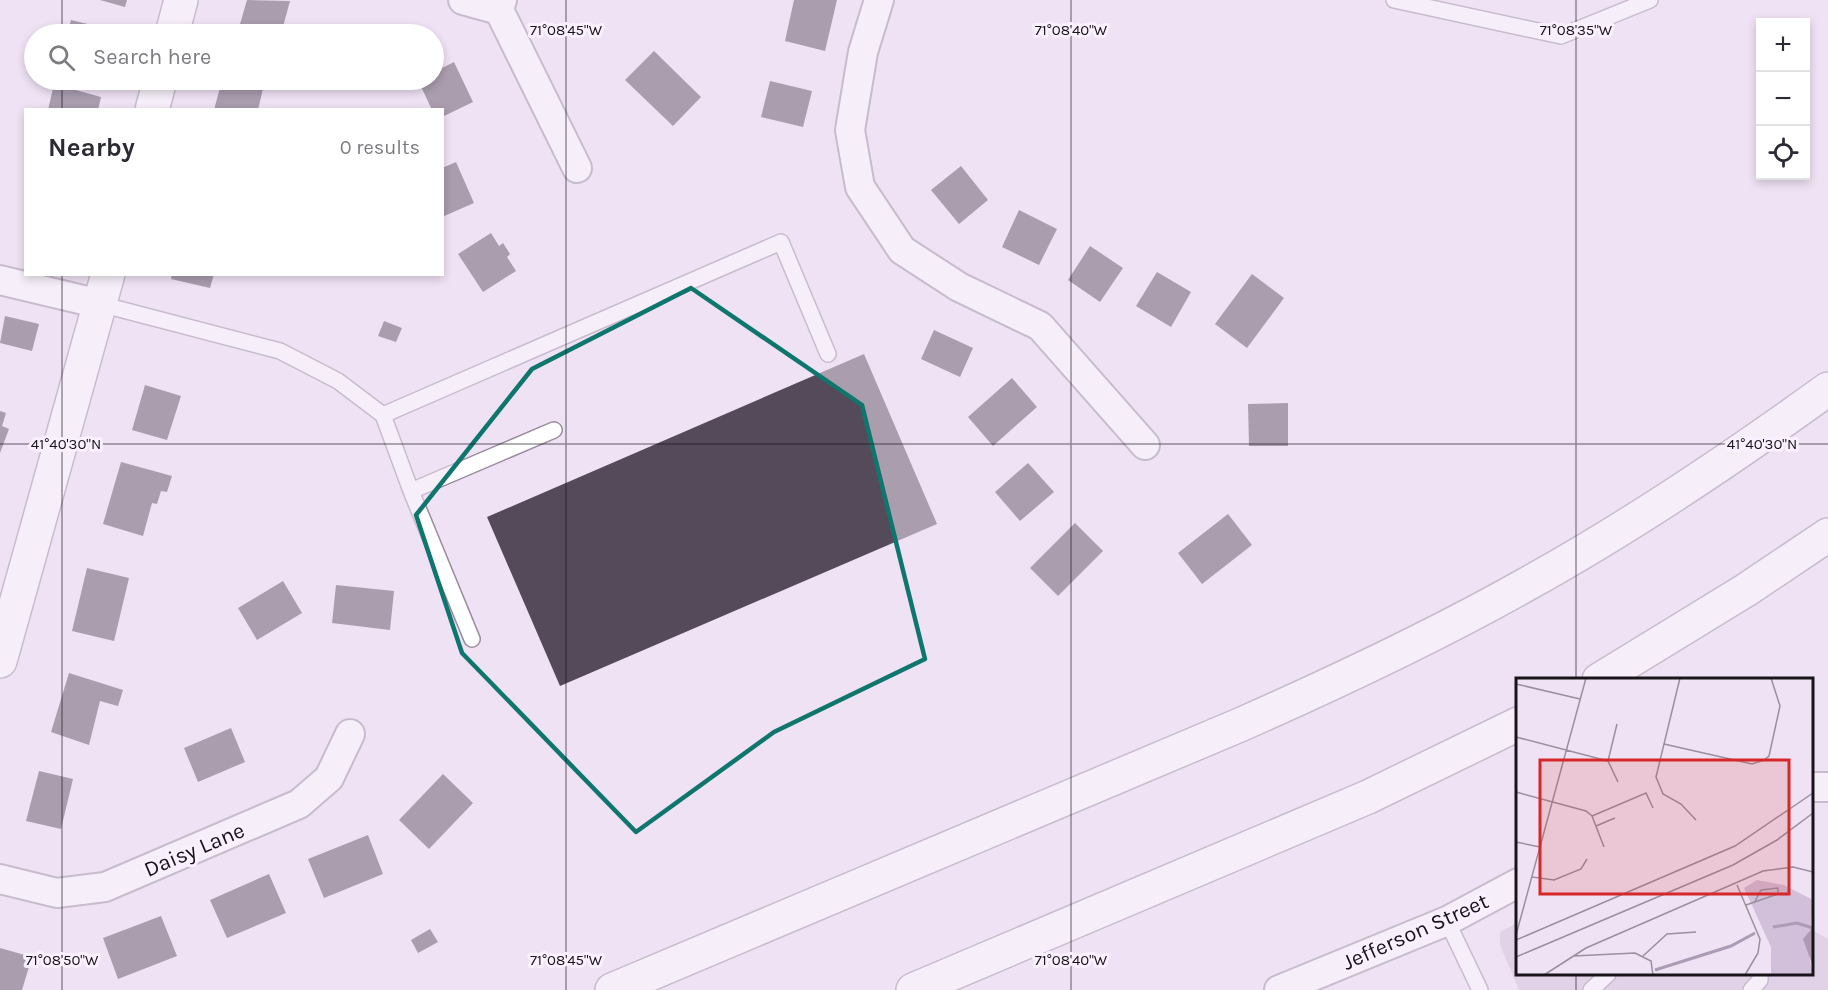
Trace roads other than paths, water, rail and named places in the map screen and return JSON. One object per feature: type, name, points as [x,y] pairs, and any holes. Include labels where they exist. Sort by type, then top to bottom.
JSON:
[{"type":"main road","points":[[175,24],[181,0]]},
{"type":"main road","points":[[153,108],[157,90]]},
{"type":"main road","points":[[1,650],[104,290]]},
{"type":"main road","points":[[612,990],[1242,724],[1432,635],[1527,585],[1627,525],[1706,475],[1828,389]]},
{"type":"main road","points":[[1602,678],[1746,590],[1828,535]]},
{"type":"main road","points":[[913,990],[1348,806],[1516,725]]},
{"type":"street","points":[[463,0],[500,5],[577,168]]},
{"type":"street","points":[[879,0],[863,51],[850,130],[860,187],[902,250],[959,287],[1040,326],[1145,445]]},
{"type":"street","points":[[0,280],[104,290]]},
{"type":"street","name":"Daisy Lane","points":[[0,879],[57,893],[105,887],[299,804],[329,778],[350,734]]},
{"type":"street","name":"Jefferson Street","points":[[1279,990],[1447,921],[1516,884]]},
{"type":"lane","points":[[1394,0],[1561,36],[1650,0]]},
{"type":"lane","points":[[383,416],[781,242],[828,354]]},
{"type":"lane","points":[[104,290],[280,351],[338,381],[383,416],[472,639]]},
{"type":"lane","points":[[411,491],[554,429]]},
{"type":"lane","points":[[1447,921],[1480,990]]},
{"type":"lane","points":[[1592,990],[1607,975]]},
{"type":"lane","points":[[1751,990],[1760,980],[1760,975]]}]
